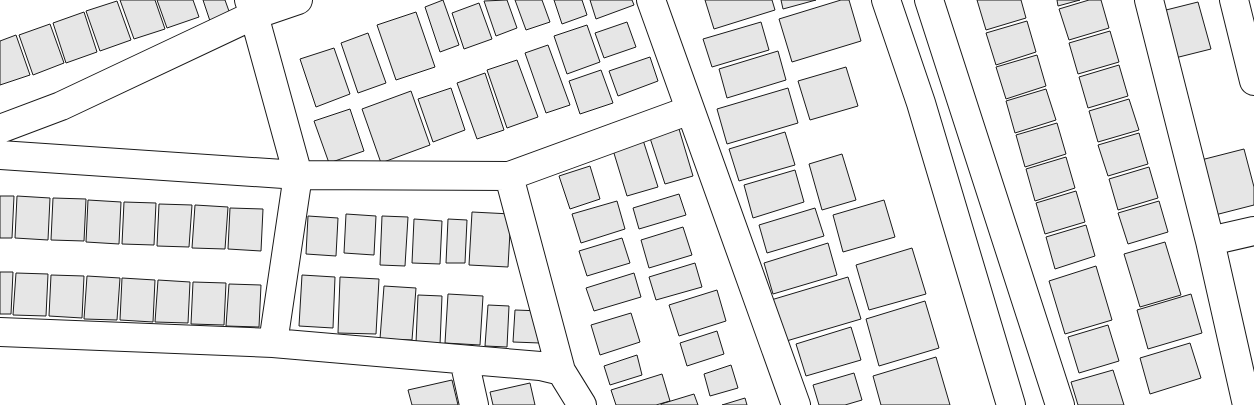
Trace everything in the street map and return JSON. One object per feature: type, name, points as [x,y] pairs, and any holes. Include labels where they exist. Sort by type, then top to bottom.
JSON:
[{"type":"street","points":[[0,129],[61,106],[252,7],[298,0]]},
{"type":"street","points":[[651,0],[796,405]]},
{"type":"street","points":[[886,0],[921,103],[1011,405]]},
{"type":"street","points":[[929,0],[1060,405]]},
{"type":"street","points":[[1149,0],[1210,241],[1247,405]]},
{"type":"street","points":[[1234,0],[1254,81]]},
{"type":"street","points":[[252,7],[298,175],[273,343]]},
{"type":"street","points":[[0,155],[298,175],[509,176],[690,110]]},
{"type":"street","points":[[509,176],[561,371],[582,405]]},
{"type":"street","points":[[1210,241],[1254,231]]},
{"type":"street","points":[[0,332],[273,343],[540,366],[561,371]]},
{"type":"street","points":[[464,360],[474,405]]},
{"type":"building","points":[[120,0],[155,0],[165,29],[134,39]]},
{"type":"building","points":[[157,0],[193,0],[199,17],[167,28]]},
{"type":"building","points":[[203,0],[225,0],[230,14],[210,21]]},
{"type":"building","points":[[443,0],[459,45],[440,52],[425,7]]},
{"type":"building","points":[[507,0],[517,28],[496,36],[484,1]]},
{"type":"building","points":[[515,0],[542,0],[550,22],[526,30]]},
{"type":"building","points":[[554,0],[582,0],[587,15],[562,24]]},
{"type":"building","points":[[590,0],[632,0],[634,5],[596,19]]},
{"type":"building","points":[[705,0],[772,0],[775,10],[714,29]]},
{"type":"building","points":[[781,0],[816,0],[783,9]]},
{"type":"building","points":[[841,0],[849,0],[861,41],[792,62],[779,19]]},
{"type":"building","points":[[977,0],[1021,0],[1026,18],[986,30]]},
{"type":"building","points":[[1057,0],[1080,0],[1058,6]]},
{"type":"building","points":[[1089,0],[1101,0],[1109,28],[1069,40],[1059,9]]},
{"type":"building","points":[[117,1],[131,40],[100,51],[86,11]]},
{"type":"building","points":[[1198,2],[1211,49],[1171,59],[1158,12]]},
{"type":"building","points":[[479,3],[492,39],[464,49],[452,13]]},
{"type":"building","points":[[84,12],[97,52],[66,63],[53,23]]},
{"type":"building","points":[[416,12],[435,67],[396,80],[377,25]]},
{"type":"building","points":[[1027,21],[1036,52],[996,65],[986,33]]},
{"type":"building","points":[[627,22],[636,47],[604,58],[595,33]]},
{"type":"building","points":[[761,22],[769,50],[712,67],[703,39]]},
{"type":"building","points":[[50,24],[64,63],[33,75],[19,35]]},
{"type":"building","points":[[587,25],[600,62],[567,74],[554,36]]},
{"type":"building","points":[[1110,31],[1119,62],[1078,74],[1069,43]]},
{"type":"building","points":[[368,33],[386,83],[358,93],[341,43]]},
{"type":"building","points":[[16,35],[30,75],[0,85],[0,41]]},
{"type":"building","points":[[548,45],[570,105],[546,113],[525,53]]},
{"type":"building","points":[[334,48],[350,94],[316,107],[300,59]]},
{"type":"building","points":[[778,51],[786,80],[727,98],[719,69]]},
{"type":"building","points":[[1037,55],[1046,86],[1006,99],[996,67]]},
{"type":"building","points":[[650,57],[658,81],[618,96],[609,71]]},
{"type":"building","points":[[517,60],[538,117],[507,128],[487,70]]},
{"type":"building","points":[[1119,65],[1128,96],[1088,108],[1079,77]]},
{"type":"building","points":[[846,67],[858,106],[810,120],[798,81]]},
{"type":"building","points":[[601,70],[613,103],[580,114],[569,81]]},
{"type":"building","points":[[485,73],[504,130],[477,139],[457,83]]},
{"type":"building","points":[[451,88],[465,130],[433,142],[418,99]]},
{"type":"building","points":[[788,88],[798,123],[727,144],[717,109]]},
{"type":"building","points":[[1046,89],[1056,120],[1015,133],[1006,101]]},
{"type":"building","points":[[411,91],[430,145],[381,163],[362,109]]},
{"type":"building","points":[[1129,99],[1139,130],[1098,142],[1089,111]]},
{"type":"building","points":[[350,109],[364,151],[329,163],[314,121]]},
{"type":"building","points":[[1057,123],[1066,154],[1025,167],[1016,135]]},
{"type":"building","points":[[679,129],[693,176],[665,184],[650,138]]},
{"type":"building","points":[[785,132],[795,165],[739,181],[729,149]]},
{"type":"building","points":[[1139,133],[1148,164],[1108,176],[1098,145]]},
{"type":"building","points":[[643,140],[658,187],[627,196],[613,150]]},
{"type":"building","points":[[1244,149],[1254,187],[1254,205],[1215,215],[1201,160]]},
{"type":"building","points":[[842,154],[856,200],[822,210],[809,164]]},
{"type":"building","points":[[1066,157],[1075,188],[1035,201],[1026,169]]},
{"type":"building","points":[[590,166],[600,199],[570,209],[559,176]]},
{"type":"building","points":[[1149,167],[1158,198],[1118,210],[1109,179]]},
{"type":"building","points":[[795,170],[804,202],[753,218],[744,185]]},
{"type":"building","points":[[1076,191],[1085,222],[1045,234],[1036,203]]},
{"type":"building","points":[[679,194],[686,215],[639,229],[633,208]]},
{"type":"building","points":[[0,196],[14,196],[12,238],[0,238]]},
{"type":"building","points":[[17,196],[50,198],[48,240],[15,238]]},
{"type":"building","points":[[53,198],[86,199],[84,241],[51,240]]},
{"type":"building","points":[[88,200],[121,202],[119,244],[86,242]]},
{"type":"building","points":[[884,200],[895,237],[843,252],[833,215]]},
{"type":"building","points":[[617,201],[625,229],[581,243],[572,214]]},
{"type":"building","points":[[1159,201],[1168,232],[1128,244],[1118,213]]},
{"type":"building","points":[[124,202],[156,203],[154,245],[122,244]]},
{"type":"building","points":[[159,204],[192,205],[189,247],[157,246]]},
{"type":"building","points":[[195,205],[228,207],[225,249],[192,248]]},
{"type":"building","points":[[230,208],[263,209],[261,251],[228,249]]},
{"type":"building","points":[[815,208],[824,236],[767,253],[759,225]]},
{"type":"building","points":[[472,212],[511,214],[508,267],[469,265]]},
{"type":"building","points":[[346,214],[376,216],[374,255],[344,253]]},
{"type":"building","points":[[308,216],[338,218],[336,256],[306,254]]},
{"type":"building","points":[[382,216],[408,217],[405,266],[380,265]]},
{"type":"building","points":[[414,219],[442,221],[440,264],[412,263]]},
{"type":"building","points":[[448,219],[467,220],[465,263],[446,263]]},
{"type":"building","points":[[1086,225],[1095,256],[1055,269],[1046,237]]},
{"type":"building","points":[[683,227],[692,255],[649,268],[641,240]]},
{"type":"building","points":[[622,238],[630,263],[587,276],[579,251]]},
{"type":"building","points":[[1165,242],[1181,295],[1140,307],[1124,254]]},
{"type":"building","points":[[828,243],[837,275],[773,294],[764,263]]},
{"type":"building","points":[[912,248],[926,294],[869,310],[856,265]]},
{"type":"building","points":[[695,263],[702,287],[656,300],[649,277]]},
{"type":"building","points":[[1096,266],[1112,320],[1065,334],[1049,281]]},
{"type":"building","points":[[0,272],[13,272],[11,314],[0,314]]},
{"type":"building","points":[[16,273],[48,274],[46,316],[13,315]]},
{"type":"building","points":[[634,273],[641,297],[594,311],[586,288]]},
{"type":"building","points":[[51,275],[84,276],[82,318],[49,316]]},
{"type":"building","points":[[302,275],[335,277],[333,328],[299,326]]},
{"type":"building","points":[[87,276],[120,278],[117,320],[84,319]]},
{"type":"building","points":[[340,277],[379,279],[376,334],[338,333]]},
{"type":"building","points":[[848,277],[861,319],[783,342],[771,300]]},
{"type":"building","points":[[122,278],[155,280],[153,322],[120,320]]},
{"type":"building","points":[[158,280],[190,282],[188,323],[155,322]]},
{"type":"building","points":[[193,282],[226,283],[224,325],[191,324]]},
{"type":"building","points":[[229,284],[261,285],[259,327],[226,326]]},
{"type":"building","points":[[384,286],[416,288],[412,340],[380,339]]},
{"type":"building","points":[[717,290],[726,321],[679,336],[669,305]]},
{"type":"building","points":[[448,294],[483,296],[480,345],[445,343]]},
{"type":"building","points":[[1191,294],[1202,333],[1148,349],[1137,310]]},
{"type":"building","points":[[418,295],[442,296],[440,345],[416,343]]},
{"type":"building","points":[[925,301],[939,348],[879,366],[866,319]]},
{"type":"building","points":[[488,305],[509,306],[507,347],[485,346]]},
{"type":"building","points":[[515,310],[542,311],[540,343],[513,342]]},
{"type":"building","points":[[631,313],[640,342],[600,355],[591,325]]},
{"type":"building","points":[[1108,325],[1119,361],[1079,373],[1068,337]]},
{"type":"building","points":[[851,327],[861,360],[806,376],[796,344]]},
{"type":"building","points":[[717,331],[724,354],[687,366],[680,343]]},
{"type":"building","points":[[1190,343],[1201,378],[1150,394],[1140,358]]},
{"type":"building","points":[[637,355],[642,375],[610,385],[604,366]]},
{"type":"building","points":[[936,357],[950,405],[881,405],[873,376]]},
{"type":"building","points":[[731,365],[738,388],[710,396],[704,374]]},
{"type":"building","points":[[1113,370],[1124,405],[1078,405],[1071,382]]},
{"type":"building","points":[[854,373],[862,400],[845,405],[819,405],[813,385]]},
{"type":"building","points":[[662,374],[670,401],[656,405],[616,405],[611,390]]},
{"type":"building","points":[[452,380],[458,405],[412,405],[408,390]]},
{"type":"building","points":[[530,383],[535,405],[493,405],[490,392]]},
{"type":"building","points":[[694,394],[698,405],[661,405],[661,404]]},
{"type":"building","points":[[745,398],[747,405],[722,405]]}]
